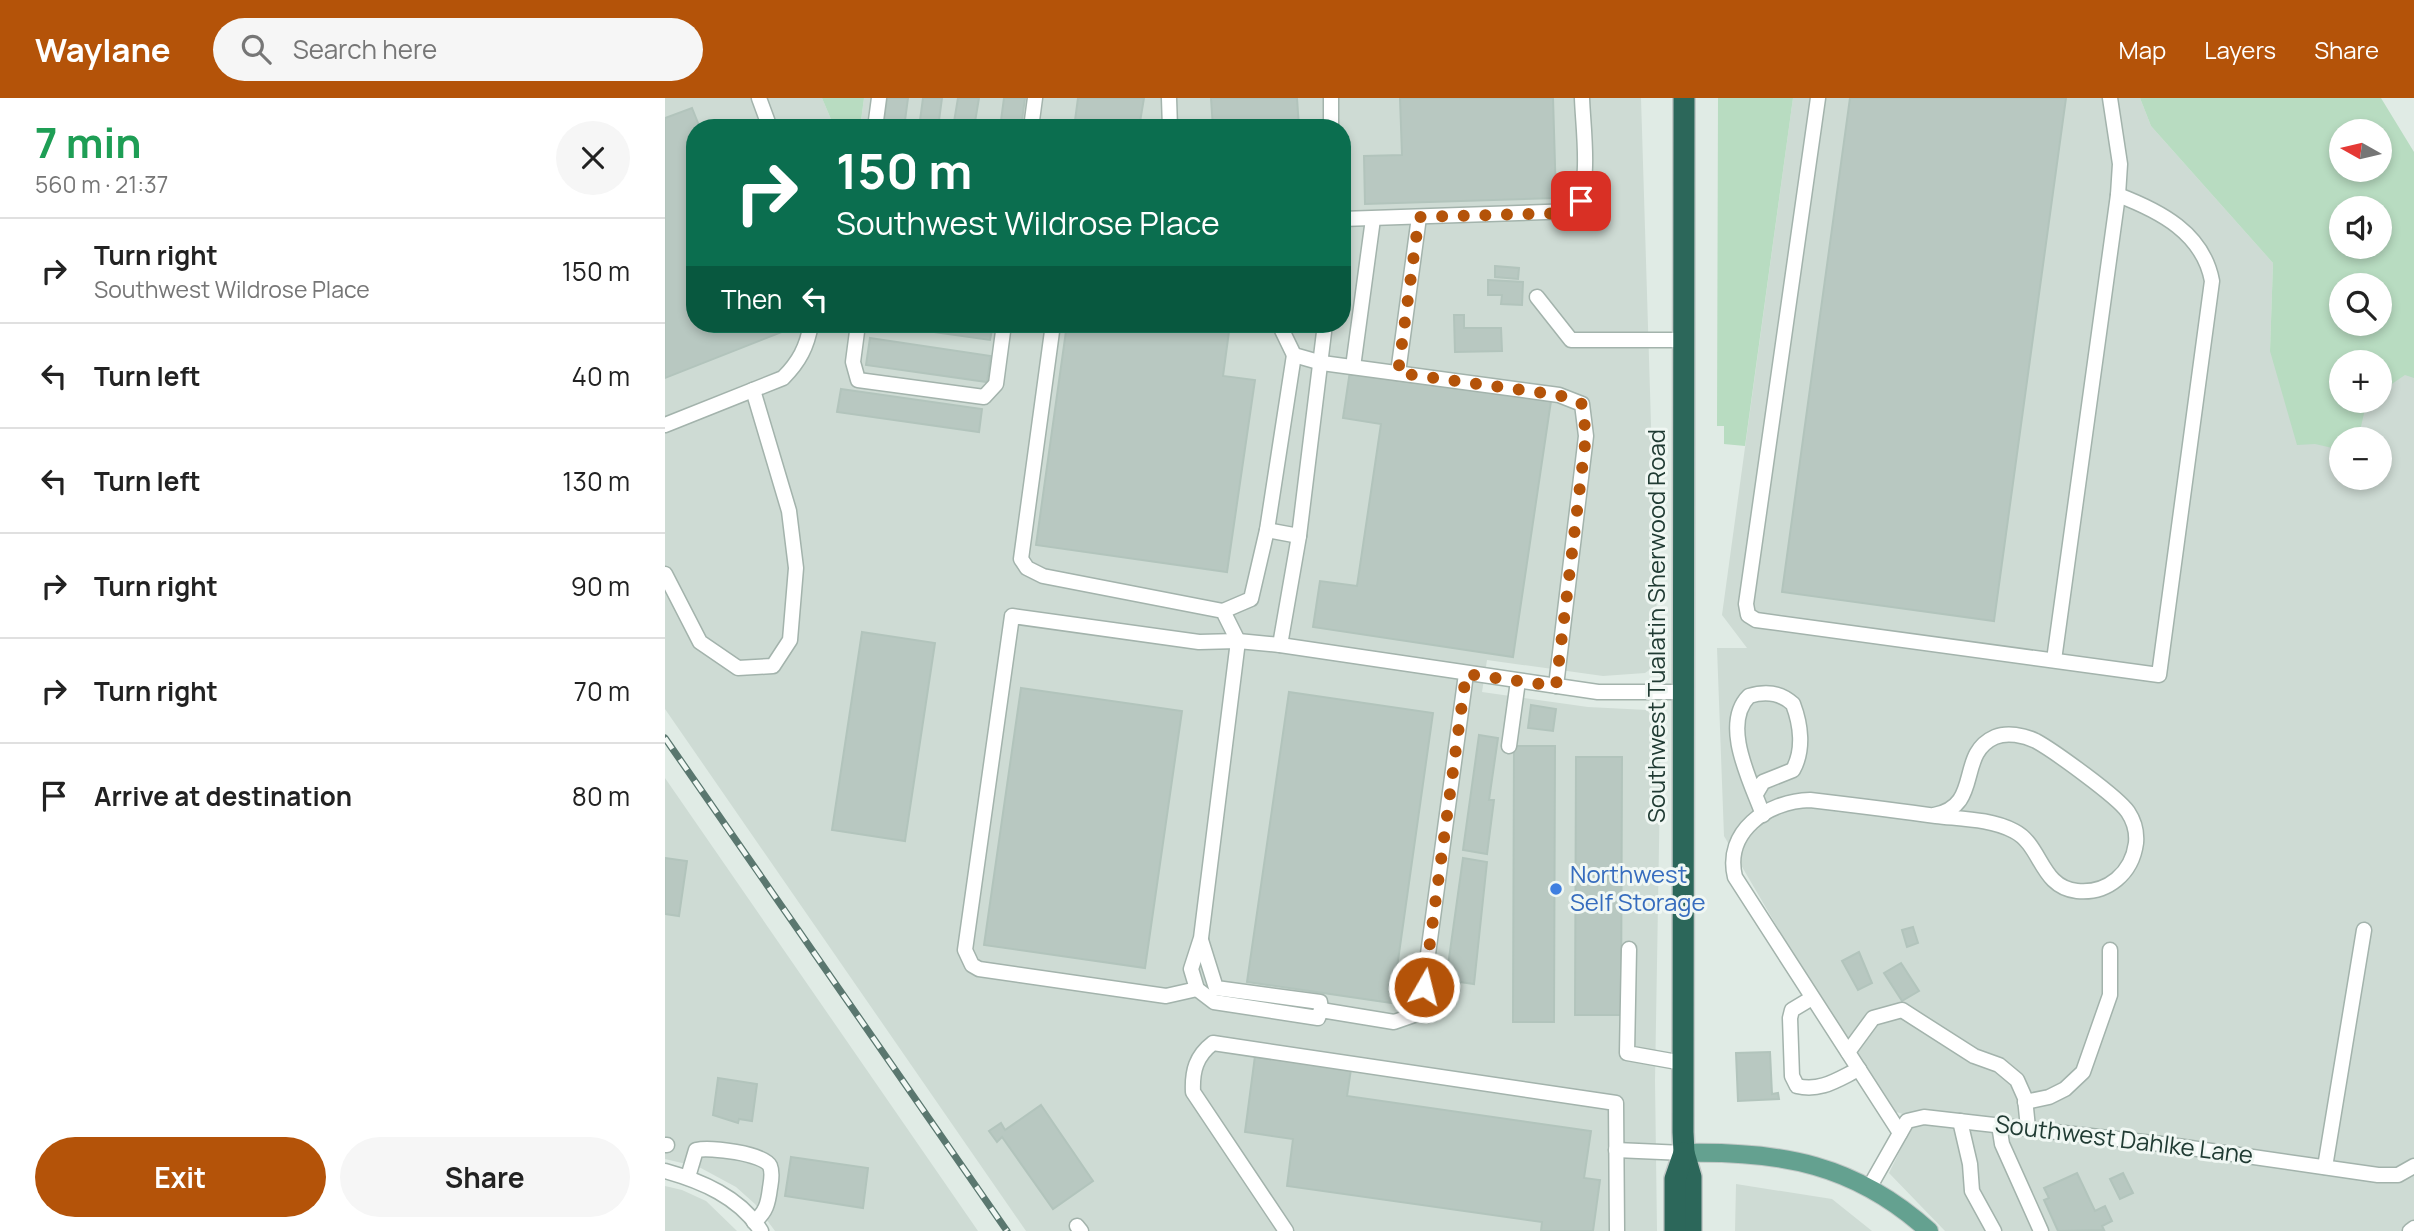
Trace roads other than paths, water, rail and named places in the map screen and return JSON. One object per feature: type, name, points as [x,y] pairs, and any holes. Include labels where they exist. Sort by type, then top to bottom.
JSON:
[{"type":"highway","name":"Southwest Tualatin Sherwood Road","points":[[1684,98],[1683,1063],[1684,1153],[1691,1177],[1691,1231]]},
{"type":"highway","name":"Southwest Tualatin Sherwood Road","points":[[1675,1231],[1675,1179],[1684,1153]]},
{"type":"main road","points":[[1684,1153],[1777,1156],[1813,1163],[1892,1201],[1929,1231]]},
{"type":"street","points":[[759,98],[767,119]]},
{"type":"street","points":[[876,119],[879,98]]},
{"type":"street","points":[[1032,119],[1035,98]]},
{"type":"street","points":[[1169,98],[1170,119]]},
{"type":"street","points":[[1331,98],[1331,119]]},
{"type":"street","points":[[1351,219],[1574,211],[1581,201],[1584,184],[1581,98]]},
{"type":"street","points":[[1818,98],[1746,604],[1748,615],[1756,620],[2159,675],[2212,281],[2201,250],[2174,222],[2157,210],[2118,195]]},
{"type":"street","points":[[2054,660],[2118,195],[2120,164],[2110,98]]},
{"type":"street","points":[[1398,373],[1419,217]]},
{"type":"street","points":[[1353,367],[1373,219]]},
{"type":"street","points":[[1537,297],[1571,340],[1684,340]]},
{"type":"street","points":[[665,425],[783,378],[797,364],[809,333]]},
{"type":"street","points":[[856,333],[853,362],[858,380],[983,397],[996,384],[1003,333]]},
{"type":"street","points":[[1052,333],[1021,559],[1027,568],[1043,576],[1223,611],[1251,599],[1267,530],[1294,355],[1283,333]]},
{"type":"street","points":[[1280,645],[1299,536],[1324,333]]},
{"type":"street","points":[[1294,355],[1322,363],[1559,395],[1582,404],[1586,436],[1556,686]]},
{"type":"street","points":[[665,574],[701,642],[739,668],[773,666],[790,640],[796,568],[789,511],[753,390]]},
{"type":"street","points":[[1267,530],[1299,536]]},
{"type":"street","points":[[1201,938],[1216,988],[1320,1002],[1318,1018],[1214,1002],[1197,989],[1191,969],[1201,938],[1238,640],[1223,611]]},
{"type":"street","points":[[1197,989],[1166,996],[979,969],[971,965],[965,950],[1012,616],[1199,642],[1238,640],[1280,645],[1598,692],[1683,692]]},
{"type":"street","points":[[1321,1010],[1394,1022],[1420,1013],[1466,674]]},
{"type":"street","points":[[1509,746],[1518,681]]},
{"type":"street","points":[[1756,794],[1763,782],[1793,770],[1799,754],[1797,715],[1793,704],[1780,695],[1759,693],[1749,696],[1739,711],[1738,740],[1756,794],[1763,815]]},
{"type":"street","points":[[1869,1188],[1900,1133],[1735,877],[1731,862],[1737,840],[1745,825],[1790,802],[1809,800],[1990,823],[2023,836],[2047,875],[2074,890],[2091,891],[2115,882],[2126,870],[2136,840],[2135,824],[2119,801],[2035,741],[2012,734],[1996,737],[1981,746],[1973,759],[1960,803],[1952,810],[1934,815]]},
{"type":"street","points":[[2325,1167],[2364,930]]},
{"type":"street","points":[[1629,949],[1627,1054],[1683,1063]]},
{"type":"street","points":[[2025,1102],[2049,1097],[2066,1089],[2083,1072],[2110,995],[2111,950]]},
{"type":"street","points":[[1812,998],[1792,1010],[1790,1018],[1792,1076],[1797,1086],[1811,1090],[1822,1087],[1859,1069]]},
{"type":"street","points":[[1848,1052],[1873,1018],[1902,1010],[1974,1056],[1999,1065],[2017,1080],[2025,1102],[2028,1128]]},
{"type":"street","points":[[1286,1231],[1192,1092],[1192,1074],[1196,1061],[1213,1043],[1616,1103],[1617,1231]]},
{"type":"street","name":"Southwest Dahlke Lane","points":[[1900,1133],[1906,1121],[1924,1117],[2028,1128],[2378,1175],[2411,1173]]},
{"type":"street","points":[[1960,1121],[1971,1164],[1972,1191],[1994,1231]]},
{"type":"street","points":[[1999,1125],[2002,1144],[2041,1231]]},
{"type":"street","points":[[665,1171],[688,1177],[730,1199],[757,1227],[768,1205],[772,1175],[770,1166],[762,1158],[706,1148],[696,1150],[688,1177]]},
{"type":"street","points":[[1616,1150],[1684,1153]]},
{"type":"railway","points":[[665,738],[1007,1231]]},
{"type":"place","name":"Northwest Self Storage","points":[[1556,889]]}]
